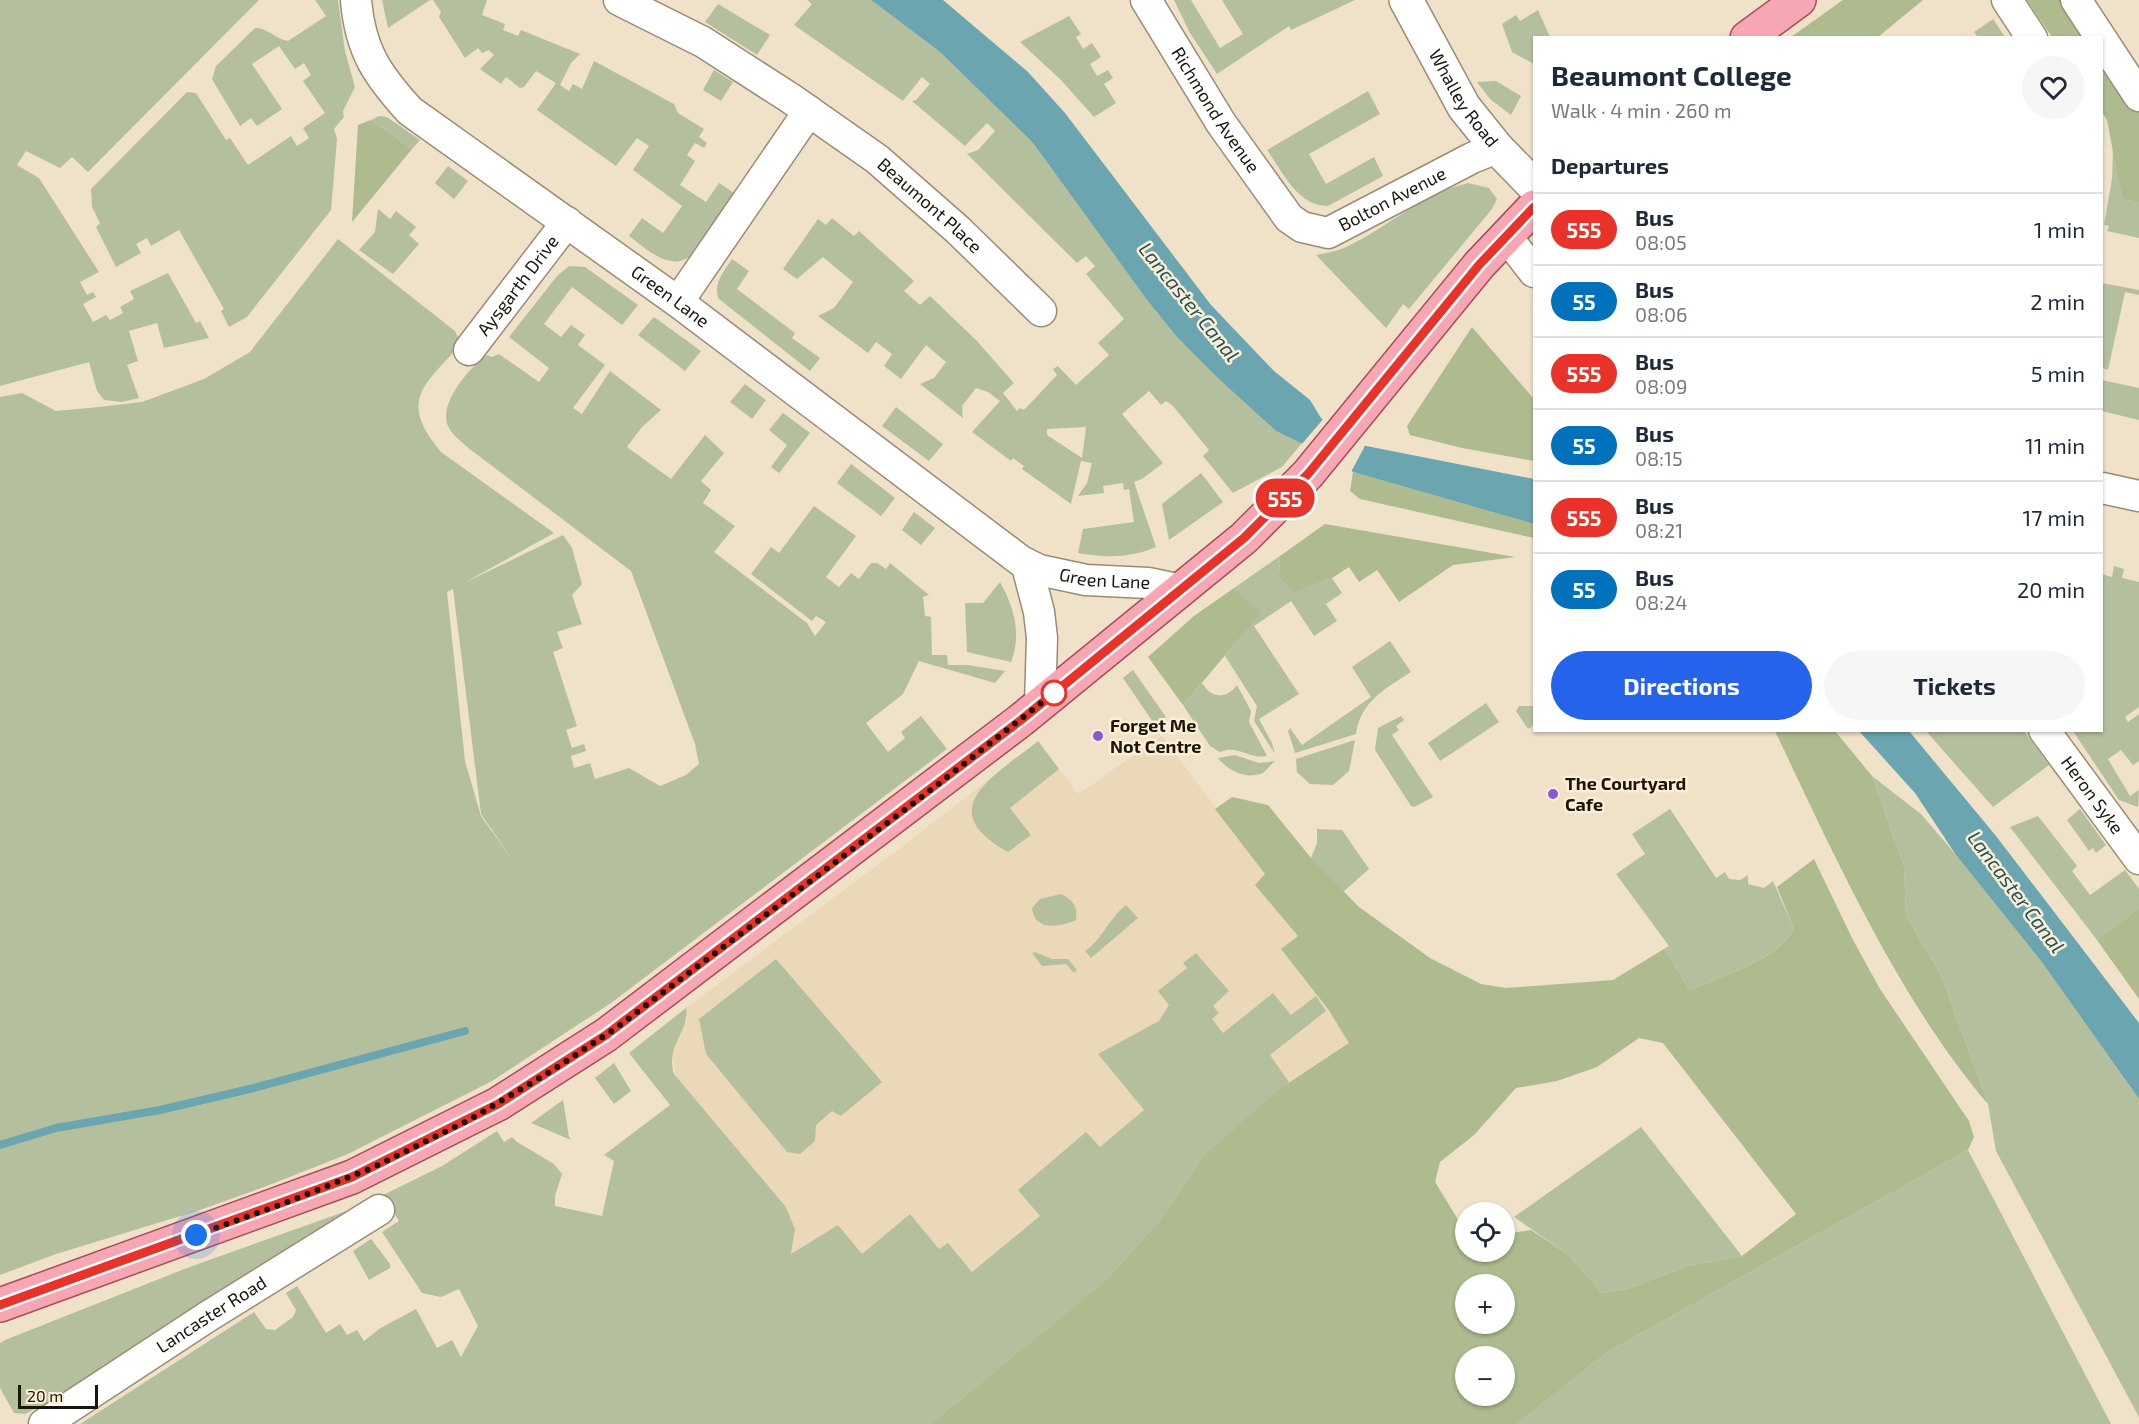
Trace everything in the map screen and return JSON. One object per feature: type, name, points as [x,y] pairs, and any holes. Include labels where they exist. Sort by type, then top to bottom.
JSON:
[{"type":"main road","points":[[1749,36],[1783,5]]},
{"type":"main road","points":[[0,1305],[352,1177],[498,1104],[606,1035],[923,796],[1244,538],[1308,474],[1479,265],[1533,208]]},
{"type":"street","name":"Green Lane","points":[[356,0],[358,27],[367,54],[383,81],[410,111],[678,302],[1027,566],[1086,580],[1148,583],[1182,590]]},
{"type":"street","name":"Beaumont Place","points":[[620,0],[703,42],[877,159],[964,236],[1041,311]]},
{"type":"street","name":"Richmond Avenue","points":[[1146,0],[1221,123],[1289,218]]},
{"type":"street","name":"Whalley Road","points":[[1406,0],[1464,107],[1497,148],[1533,185]]},
{"type":"street","points":[[2007,0],[2031,36]]},
{"type":"street","points":[[2076,0],[2100,36]]},
{"type":"street","points":[[2103,41],[2139,96]]},
{"type":"street","points":[[678,302],[808,111]]},
{"type":"street","name":"Bolton Avenue","points":[[1289,218],[1302,227],[1328,233],[1472,158],[1497,148]]},
{"type":"street","name":"Aysgarth Drive","points":[[469,350],[567,222]]},
{"type":"street","points":[[1506,236],[1533,271]]},
{"type":"street","points":[[2103,488],[2139,496]]},
{"type":"street","name":"Green Lane","points":[[1027,566],[1039,612],[1042,639],[1040,704]]},
{"type":"street","name":"Heron Syke","points":[[2046,732],[2135,844]]},
{"type":"street","name":"Lancaster Road","points":[[44,1424],[207,1317],[379,1210]]},
{"type":"shaded area","points":[[1162,736],[1283,897],[1440,1162],[1435,1175],[1437,1188],[1455,1216],[1455,1262],[1465,1262],[1465,1274],[1455,1274],[1455,1334],[1505,1334],[1507,1346],[1455,1346],[1455,1406],[1515,1406],[1517,1424],[926,1424],[790,1255],[795,1229],[786,1207],[676,1078],[672,1056],[679,1035],[687,1021],[686,1008],[903,846],[1038,741],[1078,794]]},
{"type":"green space","points":[[0,0],[259,0],[88,172],[72,157],[60,168],[26,151],[17,165],[39,178],[99,272],[80,282],[87,295],[93,292],[96,297],[83,304],[93,322],[106,315],[110,320],[123,313],[120,307],[134,299],[130,291],[168,273],[196,323],[200,321],[209,338],[164,348],[157,323],[129,331],[138,361],[127,365],[139,398],[122,402],[104,400],[97,391],[89,362],[0,386]]},
{"type":"green space","points":[[315,0],[338,0],[345,51],[355,87],[343,111],[344,117],[334,129],[337,139],[331,210],[247,317],[229,327],[221,311],[224,309],[179,230],[151,246],[147,238],[136,244],[141,253],[116,267],[96,227],[100,223],[92,207],[91,189],[187,92],[196,93],[226,140],[230,138],[248,165],[291,136],[297,146],[309,138],[303,128],[325,113],[303,81],[311,75],[304,63],[295,69],[279,46],[252,64],[282,109],[257,126],[251,118],[240,126],[212,79],[216,66],[255,28],[263,29],[288,41],[326,16]]},
{"type":"green space","points":[[382,0],[430,0],[388,28]]},
{"type":"green space","points":[[433,0],[487,0],[482,15],[505,24],[503,30],[518,36],[521,30],[580,54],[571,63],[560,85],[569,91],[573,84],[582,89],[594,61],[674,104],[678,113],[704,129],[699,137],[707,143],[704,148],[695,143],[687,155],[695,161],[680,185],[706,202],[719,183],[734,193],[689,257],[681,261],[665,260],[629,236],[642,218],[663,233],[682,206],[633,170],[649,146],[637,138],[616,166],[537,110],[556,83],[536,71],[524,87],[520,88],[506,77],[501,84],[480,69],[494,55],[489,50],[482,53],[478,48],[465,58],[439,17],[441,12]]},
{"type":"green space","points":[[807,0],[871,0],[940,52],[1033,143],[1147,300],[1176,336],[1276,431],[1303,442],[1282,467],[1233,493],[1203,456],[1209,450],[1173,406],[1166,401],[1161,405],[1149,391],[1122,414],[1163,463],[1142,479],[1134,482],[1156,547],[1147,551],[1117,556],[1078,553],[1083,529],[1134,522],[1129,489],[1124,490],[1123,483],[1103,486],[1104,493],[1078,496],[1087,483],[1092,463],[1081,461],[1071,504],[1022,469],[1024,466],[1013,458],[1011,461],[972,432],[1000,401],[988,392],[976,388],[962,406],[963,418],[920,384],[934,378],[946,362],[926,345],[901,379],[884,366],[892,354],[876,342],[868,353],[818,316],[834,308],[853,282],[823,257],[797,279],[783,269],[818,219],[826,225],[832,218],[854,236],[859,231],[914,281],[904,291],[920,305],[930,296],[976,340],[1014,383],[1003,393],[1017,411],[1020,408],[1024,410],[1057,375],[1053,369],[1058,366],[1076,385],[1109,355],[1098,343],[1124,319],[1086,274],[1095,266],[1086,256],[1077,263],[967,154],[978,150],[995,131],[987,123],[965,146],[912,101],[916,100],[930,84],[922,77],[903,101],[794,25],[812,4]],"holes":[[[1086,427],[1082,458],[1047,435],[1047,429]]]},
{"type":"green space","points":[[1174,0],[1191,0],[1220,48],[1243,34],[1222,0],[1355,0],[1291,30],[1289,26],[1217,74],[1190,33]]},
{"type":"green space","points":[[1843,0],[1923,0],[1879,36],[1792,36]]},
{"type":"green space","points":[[2027,0],[2067,0],[2092,36],[2051,36]]},
{"type":"green space","points":[[718,4],[770,35],[757,55],[705,22]]},
{"type":"green space","points":[[1538,10],[1550,36],[1533,36],[1533,63],[1512,52],[1502,24],[1516,15],[1520,21]]},
{"type":"green space","points":[[1069,16],[1081,34],[1076,37],[1083,49],[1092,43],[1101,57],[1090,64],[1097,76],[1108,70],[1113,78],[1104,84],[1116,103],[1094,117],[1061,80],[1020,42]]},
{"type":"green space","points":[[1993,19],[2004,36],[1977,36],[1974,32]]},
{"type":"green space","points":[[2103,52],[2139,110],[2139,203],[2122,199],[2107,120],[2103,114]]},
{"type":"green space","points":[[714,70],[733,82],[721,101],[703,90]]},
{"type":"green space","points":[[1496,81],[1521,96],[1511,115],[1490,99],[1477,82]]},
{"type":"green space","points":[[1368,91],[1380,114],[1309,154],[1326,184],[1374,157],[1383,176],[1328,206],[1308,201],[1292,186],[1267,150]]},
{"type":"green space","points":[[379,116],[387,117],[420,140],[412,149],[371,120]]},
{"type":"green space","points":[[371,120],[412,149],[352,222],[358,125]]},
{"type":"green space","points":[[2113,149],[2122,199],[2139,203],[2139,238],[2107,231],[2109,226],[2104,225],[2112,179]]},
{"type":"green space","points":[[448,166],[468,181],[454,199],[435,183]]},
{"type":"green space","points":[[1468,183],[1489,188],[1497,199],[1492,209],[1409,309],[1403,304],[1386,328],[1316,255],[1344,248],[1436,194]]},
{"type":"green space","points":[[378,209],[390,219],[396,211],[416,227],[409,235],[419,244],[393,274],[359,250],[375,232]]},
{"type":"green space","points":[[338,239],[455,331],[461,344],[427,382],[421,394],[418,406],[428,434],[441,452],[554,533],[464,583],[563,535],[572,548],[582,584],[572,595],[582,624],[557,632],[563,648],[553,652],[577,726],[566,730],[572,748],[584,744],[586,751],[571,756],[574,768],[590,763],[595,779],[629,768],[660,786],[686,775],[699,764],[695,744],[631,571],[467,447],[454,435],[448,426],[446,417],[447,407],[457,387],[486,355],[492,357],[499,354],[539,382],[549,368],[509,337],[557,276],[569,266],[585,267],[638,305],[622,325],[572,287],[544,324],[561,337],[571,325],[585,335],[578,345],[605,365],[573,408],[582,414],[610,371],[661,410],[642,427],[627,447],[671,479],[705,435],[724,453],[701,481],[711,490],[703,503],[735,526],[714,552],[807,623],[815,636],[826,622],[816,616],[812,621],[751,574],[771,547],[779,553],[814,506],[856,536],[826,577],[839,587],[851,573],[859,579],[871,563],[877,563],[886,569],[890,563],[929,595],[923,597],[925,616],[931,617],[932,655],[947,655],[948,665],[967,665],[1005,671],[995,683],[919,661],[903,694],[866,723],[888,752],[905,738],[901,732],[921,716],[947,749],[611,1003],[492,1081],[348,1154],[200,1210],[56,1254],[0,1275],[0,397],[22,393],[56,411],[142,402],[204,379],[250,352]],"holes":[[[453,589],[481,814],[514,862],[481,816],[465,761],[447,592]]]},
{"type":"green space","points":[[732,259],[749,271],[737,289],[795,333],[792,338],[820,358],[810,371],[719,299],[718,283]]},
{"type":"green space","points":[[2103,283],[2139,290],[2139,295],[2125,292],[2108,370],[2103,368]]},
{"type":"green space","points":[[654,317],[701,351],[685,371],[638,335]]},
{"type":"green space","points":[[1472,327],[1533,398],[1533,461],[1462,448],[1410,435],[1407,426]]},
{"type":"green space","points":[[2103,380],[2139,388],[2139,420],[2103,411]]},
{"type":"green space","points":[[745,384],[766,400],[752,419],[730,402]]},
{"type":"green space","points":[[896,407],[943,444],[929,461],[882,426]]},
{"type":"green space","points":[[783,413],[810,433],[779,473],[771,467],[787,445],[769,430]]},
{"type":"green space","points":[[851,464],[895,498],[881,516],[837,483]]},
{"type":"green space","points":[[1353,472],[1533,524],[1533,538],[1360,499],[1350,491]]},
{"type":"green space","points":[[1201,473],[1223,502],[1169,540],[1162,504]]},
{"type":"green space","points":[[914,512],[935,528],[921,545],[902,530]]},
{"type":"green space","points":[[1325,524],[1515,557],[1453,565],[1399,602],[1377,570],[1359,582],[1349,567],[1332,578],[1294,592],[1279,577],[1280,556]]},
{"type":"green space","points":[[1280,556],[1279,577],[1294,591],[1332,578],[1342,593],[1326,604],[1337,621],[1314,636],[1291,601],[1254,626],[1299,694],[1259,719],[1272,743],[1275,754],[1254,721],[1257,706],[1225,656],[1260,613],[1234,588]]},
{"type":"green space","points":[[2114,566],[2124,569],[2122,578],[2139,582],[2139,707],[2125,717],[2128,722],[2139,714],[2139,761],[2133,765],[2121,750],[2108,759],[2130,796],[2139,790],[2138,807],[2119,800],[2074,732],[2103,732],[2103,574],[2112,577]]},
{"type":"green space","points":[[1000,582],[1015,621],[1016,641],[1011,662],[967,652],[965,603],[983,603]]},
{"type":"green space","points":[[1234,588],[1261,613],[1183,705],[1148,657],[1194,616]]},
{"type":"green space","points":[[1390,641],[1411,672],[1376,697],[1363,713],[1356,734],[1295,753],[1288,731],[1290,728],[1302,745],[1371,697],[1352,667]]},
{"type":"green space","points":[[1133,670],[1166,717],[1155,725],[1123,678]]},
{"type":"green space","points":[[1202,683],[1210,692],[1219,695],[1228,693],[1237,685],[1251,711],[1249,722],[1267,756],[1255,756],[1233,750],[1220,752],[1210,746],[1183,705]]},
{"type":"green space","points":[[1486,703],[1499,722],[1440,761],[1428,743]]},
{"type":"green space","points":[[1519,706],[1533,706],[1533,726],[1528,729],[1516,711]]},
{"type":"green space","points":[[1401,716],[1404,720],[1396,726],[1399,730],[1392,735],[1433,797],[1414,807],[1411,806],[1375,750],[1378,728]]},
{"type":"green space","points":[[1775,732],[1836,732],[1872,776],[1904,866],[1906,915],[1941,975],[1988,1104],[1956,1064],[1897,973],[1820,826]]},
{"type":"green space","points":[[1927,732],[2025,732],[2049,765],[1993,807]]},
{"type":"green space","points":[[1355,740],[1349,771],[1333,785],[1310,784],[1297,772],[1296,759]]},
{"type":"green space","points":[[1038,741],[1059,769],[1010,808],[1031,835],[1008,852],[985,836],[974,821],[972,807],[978,793],[989,780]]},
{"type":"green space","points":[[1235,755],[1259,763],[1275,761],[1263,773],[1244,775],[1227,767],[1218,758]]},
{"type":"green space","points":[[1872,776],[1921,814],[1956,855],[2041,961],[2139,1099],[2139,1417],[1996,1151],[1988,1104],[1941,975],[1906,915],[1904,866]]},
{"type":"green space","points":[[1232,797],[1268,805],[1311,858],[1359,907],[1430,958],[1481,984],[1506,988],[1613,980],[1664,949],[1690,990],[1761,959],[1785,940],[1794,929],[1777,887],[1814,859],[1853,940],[1880,989],[1969,1121],[1974,1137],[1968,1150],[1606,1353],[1517,1424],[931,1424],[1107,1279],[1162,1218],[1203,1156],[1281,1088],[1349,1043],[1328,1009],[1281,949],[1298,936],[1255,885],[1265,874],[1215,809]],"holes":[[[1639,1038],[1663,1043],[1796,1214],[1742,1256],[1687,1266],[1628,1289],[1602,1293],[1569,1255],[1531,1230],[1515,1232],[1515,1262],[1455,1262],[1455,1215],[1435,1182],[1440,1162],[1474,1135],[1516,1088],[1557,1081],[1597,1067]]]},
{"type":"green space","points":[[1670,809],[1716,878],[1725,872],[1729,879],[1740,880],[1748,875],[1748,884],[1764,888],[1773,881],[1794,929],[1774,950],[1761,959],[1690,990],[1664,949],[1669,946],[1616,874],[1645,854],[1632,834]]},
{"type":"green space","points":[[2080,809],[2106,845],[2096,853],[2093,848],[2089,851],[2067,820]]},
{"type":"green space","points":[[2038,816],[2077,866],[2072,871],[2090,895],[2125,870],[2139,889],[2139,908],[2097,940],[2010,827]]},
{"type":"green space","points":[[1317,829],[1342,830],[1369,869],[1343,892],[1311,858],[1317,843]]},
{"type":"green space","points":[[1061,894],[1074,904],[1076,920],[1055,926],[1038,921],[1032,908],[1040,899]]},
{"type":"green space","points":[[1126,905],[1138,918],[1091,958],[1085,951]]},
{"type":"green space","points":[[2139,908],[2139,999],[2097,940]]},
{"type":"green space","points":[[1035,952],[1052,959],[1068,959],[1077,970],[1074,973],[1066,964],[1042,966],[1032,953]]},
{"type":"green space","points":[[1196,953],[1229,991],[1213,1006],[1219,1013],[1212,1019],[1223,1033],[1273,993],[1291,1015],[1316,996],[1326,1011],[1270,1055],[1289,1082],[1203,1156],[1162,1218],[1107,1279],[931,1424],[80,1424],[254,1312],[266,1329],[275,1330],[293,1317],[296,1310],[286,1293],[297,1286],[326,1333],[340,1324],[347,1335],[357,1330],[364,1341],[379,1329],[416,1309],[437,1348],[452,1340],[461,1357],[478,1326],[459,1289],[441,1297],[422,1293],[382,1232],[399,1221],[383,1195],[442,1166],[497,1131],[504,1142],[512,1137],[554,1164],[562,1174],[555,1196],[555,1206],[602,1216],[614,1161],[604,1155],[670,1105],[629,1053],[686,1008],[685,1024],[673,1055],[674,1074],[786,1207],[795,1229],[791,1254],[838,1225],[862,1254],[910,1214],[939,1249],[948,1243],[972,1272],[1040,1216],[1018,1190],[1086,1132],[1100,1147],[1144,1110],[1098,1054],[1159,1021],[1169,1005],[1158,991],[1187,968],[1183,963]]},
{"type":"green space","points":[[776,959],[882,1082],[841,1116],[832,1111],[816,1125],[815,1141],[800,1154],[787,1152],[706,1054],[699,1019]]},
{"type":"green space","points":[[614,1063],[631,1091],[614,1104],[595,1078]]},
{"type":"green space","points":[[563,1100],[569,1137],[571,1140],[531,1123]]},
{"type":"green space","points":[[1641,1127],[1742,1256],[1687,1266],[1628,1289],[1602,1293],[1569,1255],[1515,1216]]},
{"type":"green space","points":[[1968,1150],[2111,1424],[1517,1424],[1606,1353]]},
{"type":"green space","points":[[352,1209],[354,1214],[44,1410],[40,1406],[25,1414],[14,1413],[0,1388],[0,1343],[5,1340],[187,1268]]},
{"type":"green space","points":[[371,1239],[390,1264],[390,1268],[369,1280],[353,1251]]},
{"type":"water","name":"Lancaster Canal","points":[[871,0],[943,0],[1028,72],[1065,113],[1211,305],[1274,371],[1310,400],[1321,418],[1351,443],[1533,479],[1533,524],[1353,472],[1341,462],[1276,431],[1176,336],[1147,300],[1033,143],[940,52]]},
{"type":"water","name":"Lancaster Canal","points":[[1860,732],[1910,732],[1996,836],[2139,1023],[2139,1099],[2041,961],[1956,855],[1915,793]]},
{"type":"pier","points":[[1325,417],[1353,440],[1367,442],[1350,474],[1339,464],[1301,445]]},
{"type":"waterway","points":[[0,1145],[56,1128],[160,1110],[254,1088],[465,1031]]},
{"type":"bus line","name":"555","points":[[0,1305],[144,1251],[257,1214],[352,1177],[498,1104],[606,1035],[1021,720],[1244,538],[1308,474],[1479,265],[1533,208]]},
{"type":"place","name":"Forget Me Not Centre","points":[[1098,736]]},
{"type":"place","name":"The Courtyard Cafe","points":[[1553,794]]},
{"type":"route","points":[[196,1235],[352,1177],[411,1150],[498,1104],[553,1070],[616,1028],[923,796],[1054,693]]}]
